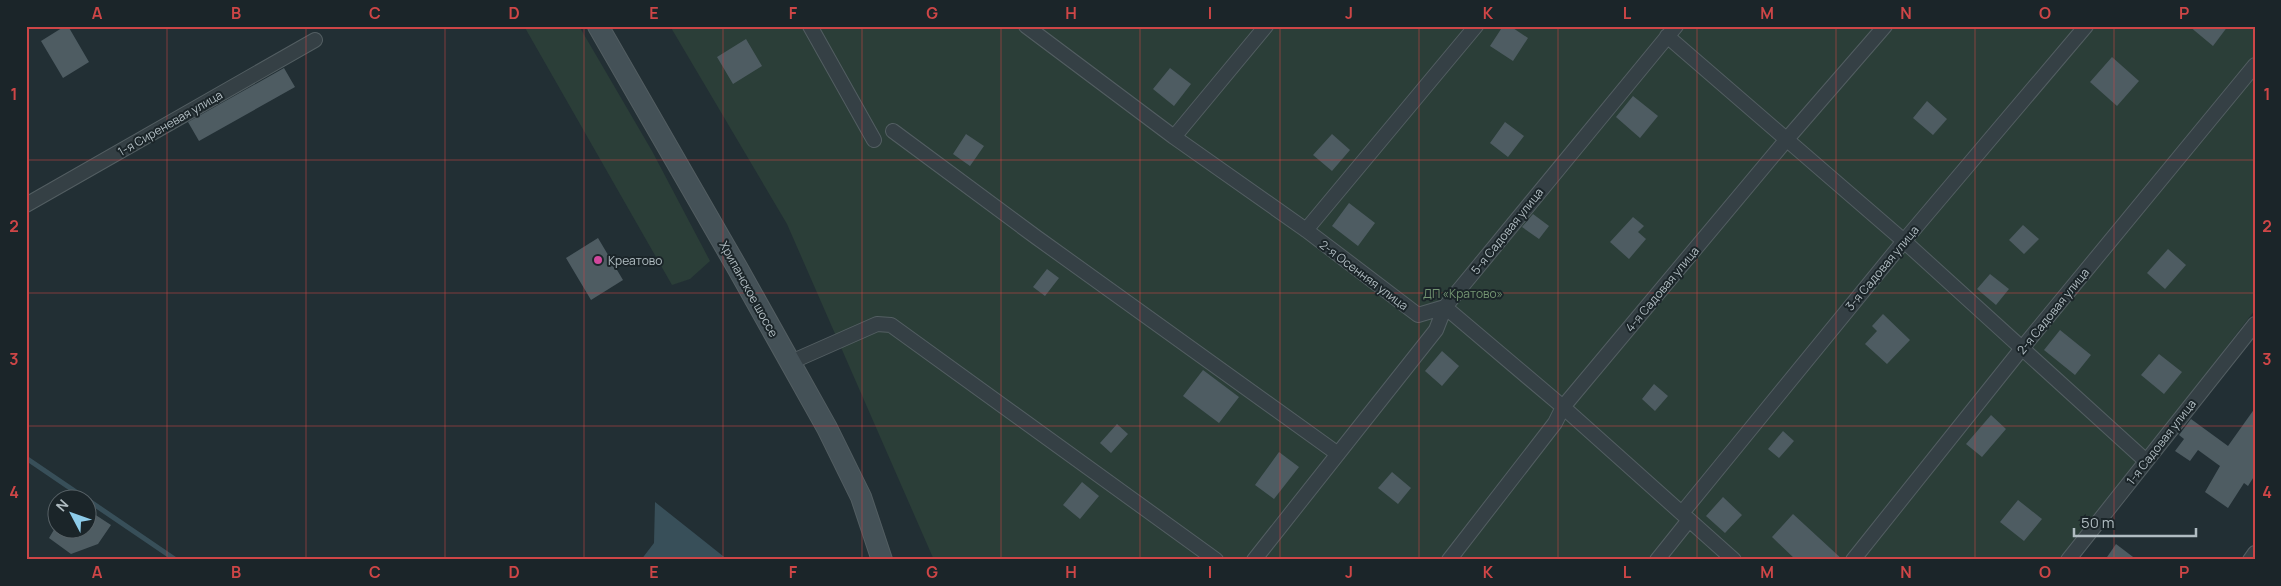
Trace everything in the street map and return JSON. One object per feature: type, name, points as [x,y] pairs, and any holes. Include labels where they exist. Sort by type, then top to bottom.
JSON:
[{"type":"main road","name":"Хрипанское шоссе","points":[[598,26],[791,362],[861,497],[882,560]]},
{"type":"street","points":[[810,26],[874,140]]},
{"type":"street","points":[[1174,137],[1266,26]]},
{"type":"street","points":[[1306,230],[1476,26]]},
{"type":"street","name":"4-я Садовая улица","points":[[1449,560],[1555,424],[1563,407],[1787,139],[1885,26]]},
{"type":"street","name":"3-я Садовая улица","points":[[1656,560],[1685,516],[1904,241],[2086,26]]},
{"type":"street","name":"2-я Осенняя улица","points":[[1029,27],[1174,137],[1306,230],[1418,315],[1445,307]]},
{"type":"street","points":[[1672,31],[1787,139],[2023,347],[2146,461]]},
{"type":"street","name":"5-я Садовая улица","points":[[1254,560],[1436,330],[1445,307],[1672,31]]},
{"type":"street","name":"1-я Сиреневая улица","points":[[26,205],[315,40]]},
{"type":"street","name":"2-я Садовая улица","points":[[1854,560],[2023,347],[2255,65]]},
{"type":"street","points":[[893,131],[1036,237],[1338,454]]},
{"type":"street","points":[[1445,307],[1563,407],[1734,560]]},
{"type":"street","points":[[791,362],[877,324],[891,325],[1216,560]]},
{"type":"street","name":"1-я Садовая улица","points":[[2068,560],[2255,324]]},
{"type":"street","points":[[2250,560],[2255,553]]},
{"type":"green space","points":[[524,26],[579,26],[652,151],[710,261],[690,279],[672,285]]},
{"type":"green space","name":"ДП «Кратово»","points":[[670,26],[2255,26],[2255,310],[2063,560],[934,560],[787,224]]},
{"type":"water","points":[[655,502],[728,560],[641,560],[654,543]]},
{"type":"building","points":[[68,26],[89,62],[63,78],[41,41]]},
{"type":"building","points":[[1503,26],[1510,26],[1528,38],[1513,61],[1490,46]]},
{"type":"building","points":[[2189,26],[2228,26],[2213,46]]},
{"type":"building","points":[[746,39],[762,66],[733,84],[717,57]]},
{"type":"building","points":[[2112,57],[2139,81],[2117,106],[2090,82]]},
{"type":"building","points":[[284,68],[295,87],[199,141],[188,122]]},
{"type":"building","points":[[1170,68],[1191,84],[1174,106],[1153,89]]},
{"type":"building","points":[[1633,96],[1658,116],[1640,138],[1616,117]]},
{"type":"building","points":[[1927,101],[1947,119],[1933,135],[1913,118]]},
{"type":"building","points":[[1505,122],[1524,136],[1508,157],[1490,143]]},
{"type":"building","points":[[966,134],[984,146],[970,166],[953,154]]},
{"type":"building","points":[[1332,134],[1350,150],[1332,171],[1313,155]]},
{"type":"building","points":[[1349,203],[1375,223],[1358,246],[1332,226]]},
{"type":"building","points":[[1533,214],[1549,226],[1539,239],[1522,227]]},
{"type":"building","points":[[1633,217],[1644,226],[1638,232],[1646,239],[1629,259],[1610,242]]},
{"type":"building","points":[[2023,225],[2039,239],[2024,254],[2009,240]]},
{"type":"building","points":[[598,238],[623,280],[591,300],[566,258]]},
{"type":"building","points":[[2168,249],[2186,265],[2165,289],[2147,273]]},
{"type":"building","points":[[1047,269],[1059,278],[1045,296],[1033,287]]},
{"type":"building","points":[[1990,274],[2009,289],[1996,305],[1977,289]]},
{"type":"building","points":[[1883,314],[1910,340],[1887,364],[1865,344],[1877,331],[1872,326]]},
{"type":"building","points":[[2060,330],[2091,355],[2075,375],[2044,350]]},
{"type":"building","points":[[1442,351],[1459,366],[1442,386],[1425,371]]},
{"type":"building","points":[[2159,354],[2182,372],[2164,394],[2141,375]]},
{"type":"building","points":[[1203,370],[1239,397],[1219,423],[1183,396]]},
{"type":"building","points":[[1654,384],[1668,396],[1655,411],[1642,399]]},
{"type":"building","points":[[2255,408],[2255,475],[2248,486],[2244,483],[2228,508],[2205,492],[2220,466],[2198,450],[2190,461],[2175,451],[2184,439],[2179,435],[2191,419],[2228,446]]},
{"type":"building","points":[[1991,415],[2006,429],[1982,457],[1966,444]]},
{"type":"building","points":[[1117,424],[1128,434],[1111,453],[1100,443]]},
{"type":"building","points":[[1783,431],[1794,441],[1779,458],[1768,449]]},
{"type":"building","points":[[1279,452],[1299,467],[1274,499],[1255,485]]},
{"type":"building","points":[[1392,472],[1411,488],[1398,504],[1378,488]]},
{"type":"building","points":[[1082,482],[1099,496],[1080,519],[1063,505]]},
{"type":"building","points":[[1723,497],[1742,515],[1725,533],[1706,516]]},
{"type":"building","points":[[2018,500],[2042,519],[2024,541],[2000,522]]},
{"type":"building","points":[[1793,514],[1843,560],[1796,560],[1772,537]]},
{"type":"building","points":[[98,517],[111,525],[98,544],[71,554],[49,538],[98,538]]},
{"type":"building","points":[[2116,544],[2137,560],[2105,560]]},
{"type":"waterway","points":[[26,458],[176,560]]},
{"type":"place","name":"Креатово","points":[[598,260]]}]
